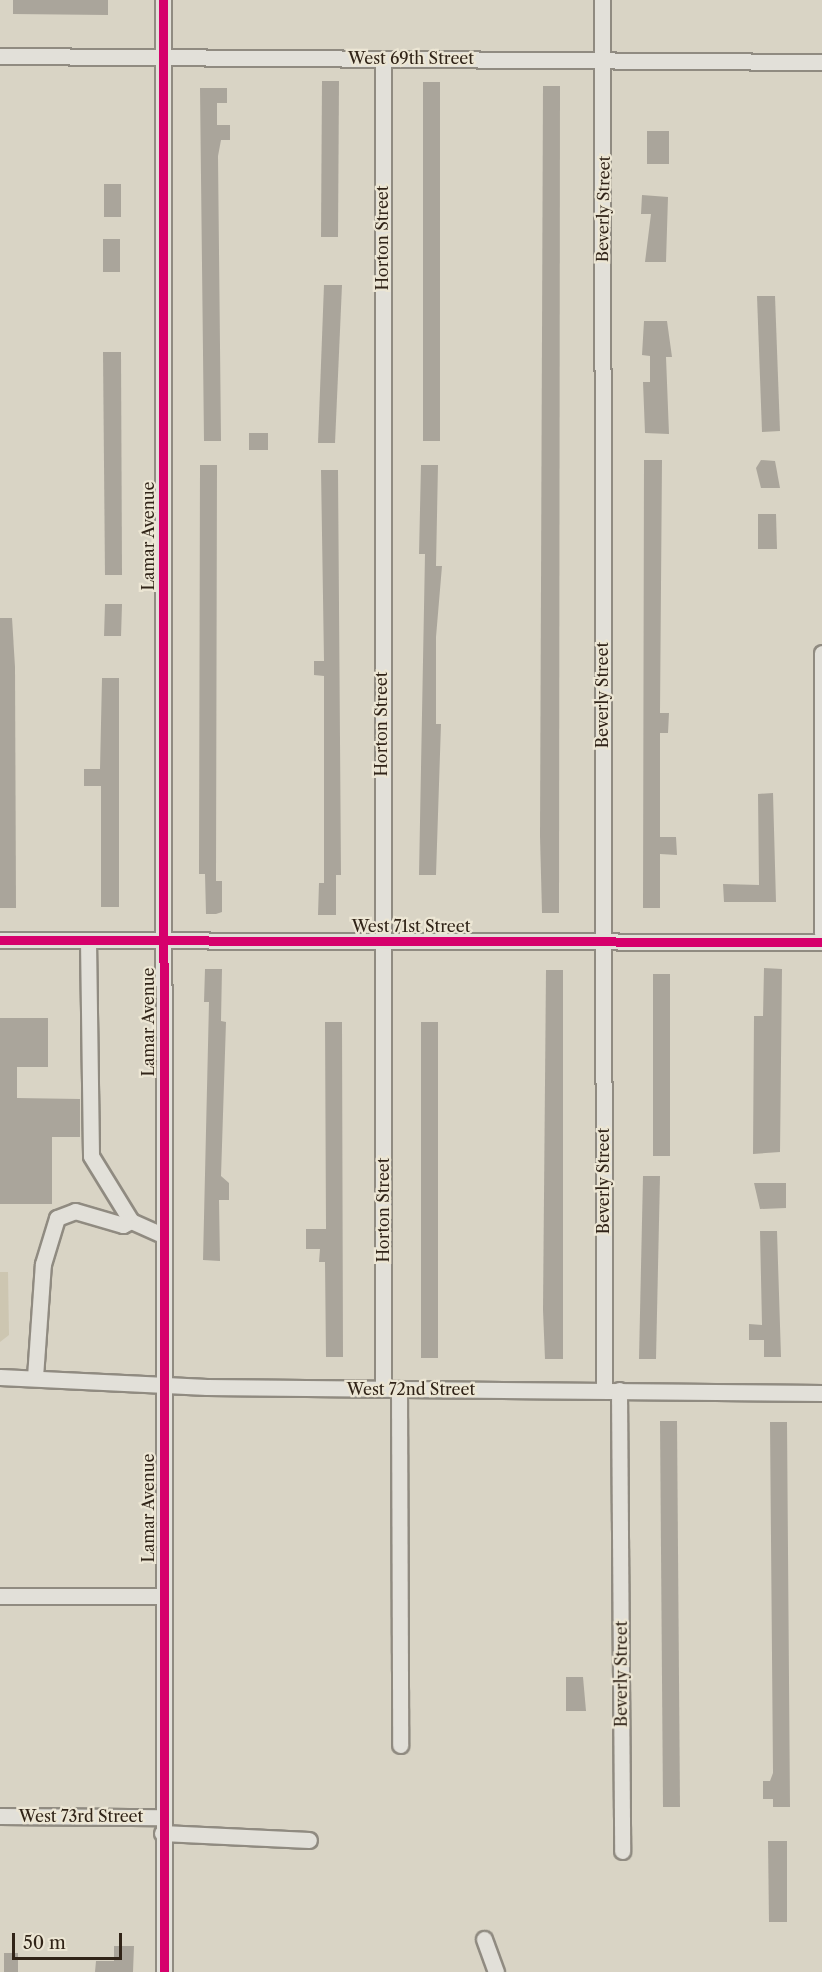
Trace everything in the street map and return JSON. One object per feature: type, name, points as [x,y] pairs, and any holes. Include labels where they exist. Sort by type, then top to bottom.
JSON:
[{"type":"street","name":"Lamar Avenue","points":[[163,0],[162,1833],[164,1972]]},
{"type":"street","name":"Beverly Street","points":[[602,0],[603,941],[622,1851]]},
{"type":"street","name":"West 69th Street","points":[[0,56],[822,62]]},
{"type":"street","name":"Horton Street","points":[[382,1389],[383,59]]},
{"type":"street","points":[[822,62],[822,70]]},
{"type":"street","points":[[822,653],[822,933]]},
{"type":"street","name":"West 71st Street","points":[[0,940],[822,942]]},
{"type":"street","points":[[88,940],[88,1140],[99,1177],[131,1221],[163,1235]]},
{"type":"street","points":[[35,1377],[43,1264],[57,1218],[75,1211],[123,1225],[131,1221]]},
{"type":"street","name":"West 72nd Street","points":[[0,1377],[35,1377],[164,1386],[822,1393]]},
{"type":"street","points":[[399,1390],[400,1745]]},
{"type":"street","points":[[0,1596],[163,1596]]},
{"type":"street","name":"West 73rd Street","points":[[0,1816],[162,1816]]},
{"type":"street","name":"West 73rd Street","points":[[162,1833],[309,1840]]},
{"type":"street","points":[[484,1940],[496,1972]]},
{"type":"shaded area","points":[[0,1272],[8,1272],[9,1335],[0,1342]]},
{"type":"building","points":[[13,0],[108,0],[108,15],[13,14]]},
{"type":"building","points":[[322,81],[339,81],[338,237],[321,237]]},
{"type":"building","points":[[423,82],[440,82],[440,441],[423,441]]},
{"type":"building","points":[[543,86],[560,86],[559,913],[542,913],[540,836]]},
{"type":"building","points":[[200,88],[227,88],[227,103],[217,103],[217,125],[230,125],[230,140],[221,140],[218,156],[221,441],[204,441]]},
{"type":"building","points":[[647,131],[669,131],[669,164],[647,164]]},
{"type":"building","points":[[104,184],[121,184],[121,217],[104,217]]},
{"type":"building","points":[[642,195],[668,197],[666,262],[645,262],[651,214],[641,214]]},
{"type":"building","points":[[103,239],[120,239],[120,272],[103,272]]},
{"type":"building","points":[[324,285],[342,285],[335,443],[318,443]]},
{"type":"building","points":[[757,296],[775,296],[780,431],[762,432]]},
{"type":"building","points":[[644,321],[667,321],[672,357],[666,357],[669,434],[645,433],[643,382],[650,382],[650,356],[642,355]]},
{"type":"building","points":[[103,352],[121,352],[122,575],[105,575]]},
{"type":"building","points":[[249,433],[268,433],[268,450],[249,450]]},
{"type":"building","points":[[644,460],[662,460],[660,713],[669,713],[668,733],[660,733],[660,837],[676,837],[677,855],[660,854],[660,908],[643,908]]},
{"type":"building","points":[[761,460],[775,461],[780,488],[761,488],[756,468]]},
{"type":"building","points":[[200,465],[217,465],[216,881],[222,881],[222,912],[216,914],[206,914],[205,874],[199,874]]},
{"type":"building","points":[[421,465],[438,465],[436,566],[442,566],[436,637],[436,724],[441,724],[436,875],[419,875],[425,554],[419,554]]},
{"type":"building","points":[[321,470],[338,470],[341,875],[336,875],[336,915],[318,915],[319,883],[324,883],[324,676],[314,675],[314,661],[324,661]]},
{"type":"building","points":[[758,514],[776,514],[777,549],[758,549]]},
{"type":"building","points":[[105,604],[122,604],[121,636],[104,636]]},
{"type":"building","points":[[0,618],[12,618],[15,667],[16,908],[0,908]]},
{"type":"building","points":[[102,678],[119,678],[119,907],[101,907],[101,786],[84,786],[84,769],[100,769]]},
{"type":"building","points":[[773,793],[776,902],[724,902],[723,884],[759,885],[758,794]]},
{"type":"building","points":[[764,968],[782,969],[780,1152],[753,1154],[754,1016],[763,1016]]},
{"type":"building","points":[[205,969],[222,969],[221,1021],[226,1022],[221,1176],[229,1183],[229,1200],[219,1200],[220,1261],[203,1260],[209,1002],[204,1002]]},
{"type":"building","points":[[546,970],[563,970],[563,1359],[545,1359],[543,1310]]},
{"type":"building","points":[[653,974],[670,974],[670,1156],[653,1156]]},
{"type":"building","points":[[0,1018],[48,1018],[48,1067],[17,1067],[17,1098],[80,1099],[80,1137],[52,1137],[52,1204],[0,1204]]},
{"type":"building","points":[[325,1022],[342,1022],[343,1357],[326,1357],[325,1262],[319,1262],[320,1249],[306,1249],[306,1229],[326,1229]]},
{"type":"building","points":[[421,1022],[438,1022],[438,1358],[421,1358]]},
{"type":"building","points":[[643,1176],[660,1176],[656,1359],[639,1359]]},
{"type":"building","points":[[754,1183],[786,1183],[786,1208],[760,1209]]},
{"type":"building","points":[[760,1231],[777,1231],[781,1357],[764,1357],[764,1340],[749,1340],[749,1324],[762,1325]]},
{"type":"building","points":[[660,1421],[677,1421],[680,1807],[663,1807]]},
{"type":"building","points":[[770,1422],[787,1422],[790,1807],[773,1807],[773,1799],[763,1799],[763,1781],[770,1781],[773,1773]]},
{"type":"building","points":[[566,1677],[583,1677],[586,1711],[566,1711]]},
{"type":"building","points":[[768,1841],[787,1841],[787,1922],[769,1922]]},
{"type":"building","points":[[114,1946],[134,1946],[133,1972],[95,1972],[96,1961],[114,1961]]},
{"type":"building","points":[[4,1953],[18,1953],[18,1972],[4,1972]]},
{"type":"cycle path","points":[[163,0],[164,1972]]},
{"type":"cycle path","points":[[0,940],[822,942]]}]
